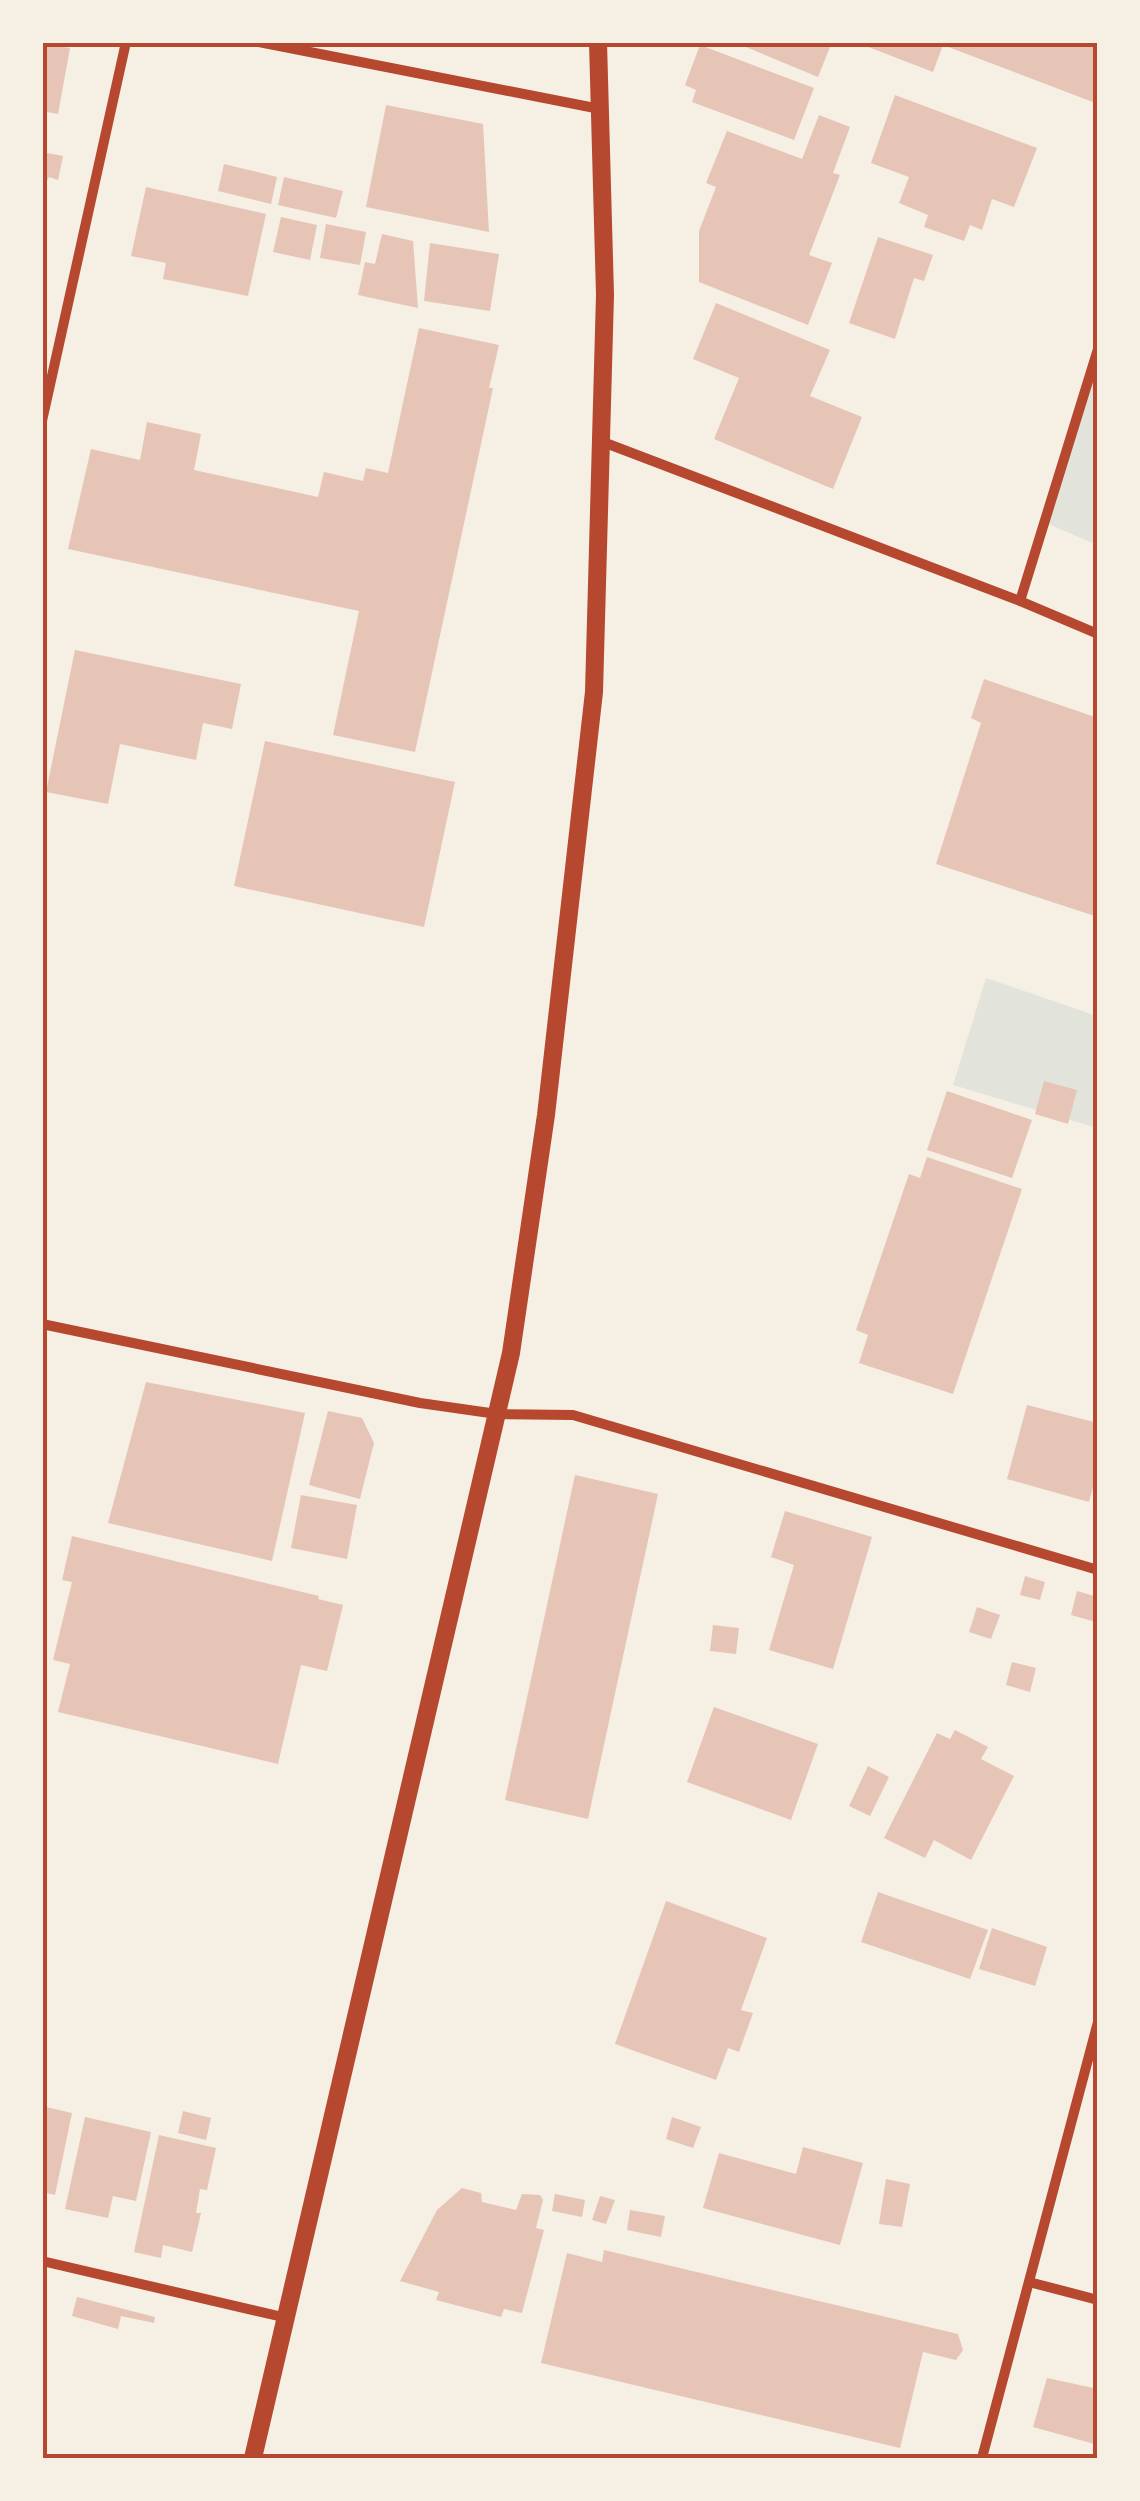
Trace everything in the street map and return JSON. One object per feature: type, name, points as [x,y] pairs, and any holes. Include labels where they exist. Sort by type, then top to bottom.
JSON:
[{"type":"street","points":[[42,421],[126,42]]},
{"type":"street","points":[[259,42],[601,109]]},
{"type":"street","points":[[253,2458],[497,1414],[546,1116],[594,692],[605,296],[598,42]]},
{"type":"street","points":[[1020,601],[1098,349]]},
{"type":"street","points":[[603,442],[1098,634]]},
{"type":"street","points":[[42,1324],[401,1399],[497,1414],[573,1414],[1098,1570]]},
{"type":"street","points":[[982,2458],[1098,2022]]},
{"type":"street","points":[[42,2261],[288,2318]]},
{"type":"street","points":[[1029,2282],[1098,2300]]},
{"type":"shaded area","points":[[1097,349],[1097,545],[1044,522]]},
{"type":"shaded area","points":[[986,978],[1097,1016],[1097,1128],[953,1085]]},
{"type":"building","points":[[734,42],[820,42],[830,47],[818,77]]},
{"type":"building","points":[[1098,42],[1098,104],[943,45],[933,72],[858,43]]},
{"type":"building","points":[[42,43],[70,48],[58,114],[42,111]]},
{"type":"building","points":[[700,45],[814,88],[794,140],[692,102],[696,90],[685,85]]},
{"type":"building","points":[[895,95],[1037,148],[1014,207],[992,199],[982,230],[970,225],[964,241],[924,227],[928,215],[899,203],[909,177],[871,163]]},
{"type":"building","points":[[386,105],[483,124],[489,232],[366,207]]},
{"type":"building","points":[[819,115],[850,127],[833,173],[840,175],[809,255],[832,263],[808,325],[699,282],[699,231],[716,187],[706,183],[727,131],[802,159]]},
{"type":"building","points":[[42,152],[63,156],[58,180],[42,180]]},
{"type":"building","points":[[224,164],[277,177],[271,204],[218,191]]},
{"type":"building","points":[[284,177],[343,191],[336,218],[278,205]]},
{"type":"building","points":[[146,187],[266,214],[248,296],[163,279],[166,263],[131,256]]},
{"type":"building","points":[[281,217],[317,225],[310,260],[273,252]]},
{"type":"building","points":[[326,224],[366,232],[360,265],[320,258]]},
{"type":"building","points":[[382,234],[413,241],[418,308],[358,295],[365,262],[375,264]]},
{"type":"building","points":[[878,237],[933,255],[924,281],[914,278],[895,339],[849,323]]},
{"type":"building","points":[[430,243],[499,254],[490,311],[424,301]]},
{"type":"building","points":[[716,303],[830,350],[810,396],[862,417],[833,489],[714,439],[739,378],[693,359]]},
{"type":"building","points":[[419,328],[499,345],[415,752],[333,735],[359,611],[68,549],[91,449],[140,460],[147,422],[201,434],[194,470],[318,497],[324,472],[363,481],[366,468],[388,473]]},
{"type":"building","points":[[75,650],[241,684],[232,729],[203,723],[196,760],[120,744],[108,804],[46,792]]},
{"type":"building","points":[[984,679],[1098,718],[1098,917],[936,864],[981,723],[971,718]]},
{"type":"building","points":[[265,741],[455,782],[424,927],[234,886]]},
{"type":"building","points":[[1044,1081],[1077,1090],[1068,1124],[1035,1114]]},
{"type":"building","points":[[947,1091],[1032,1120],[1012,1178],[927,1150]]},
{"type":"building","points":[[927,1157],[1022,1189],[953,1394],[859,1363],[868,1335],[856,1330],[909,1174],[920,1178]]},
{"type":"building","points":[[146,1382],[305,1413],[272,1561],[108,1523]]},
{"type":"building","points":[[1027,1405],[1098,1423],[1098,1469],[1089,1502],[1007,1479]]},
{"type":"building","points":[[328,1411],[362,1418],[374,1443],[360,1499],[309,1485]]},
{"type":"building","points":[[575,1475],[658,1494],[588,1819],[505,1800]]},
{"type":"building","points":[[301,1495],[357,1505],[347,1559],[291,1548]]},
{"type":"building","points":[[785,1511],[872,1537],[833,1669],[769,1650],[794,1565],[771,1557]]},
{"type":"building","points":[[72,1536],[343,1605],[327,1671],[301,1665],[278,1764],[58,1712],[70,1664],[53,1660],[72,1582],[62,1580]]},
{"type":"building","points":[[1025,1576],[1045,1582],[1040,1600],[1020,1595]]},
{"type":"building","points":[[1077,1591],[1098,1597],[1096,1622],[1071,1615]]},
{"type":"building","points":[[977,1607],[1000,1615],[991,1639],[969,1632]]},
{"type":"building","points":[[713,1625],[739,1628],[736,1654],[710,1651]]},
{"type":"building","points":[[1012,1662],[1036,1668],[1030,1692],[1006,1685]]},
{"type":"building","points":[[714,1707],[818,1744],[791,1820],[687,1782]]},
{"type":"building","points":[[955,1730],[988,1747],[981,1759],[1014,1776],[971,1860],[934,1840],[925,1858],[884,1838],[937,1733],[950,1739]]},
{"type":"building","points":[[868,1766],[889,1777],[870,1816],[849,1806]]},
{"type":"building","points":[[878,1892],[988,1930],[970,1979],[861,1942]]},
{"type":"building","points":[[666,1901],[767,1938],[741,2010],[753,2013],[739,2052],[728,2048],[716,2080],[615,2044]]},
{"type":"building","points":[[992,1928],[1047,1947],[1035,1986],[979,1969]]},
{"type":"building","points":[[42,2106],[72,2113],[55,2195],[42,2192]]},
{"type":"building","points":[[183,2111],[211,2118],[206,2140],[178,2133]]},
{"type":"building","points":[[85,2117],[151,2132],[136,2201],[113,2196],[108,2218],[65,2209]]},
{"type":"building","points":[[672,2117],[701,2127],[693,2148],[666,2139]]},
{"type":"building","points":[[159,2135],[216,2148],[207,2190],[200,2189],[196,2213],[201,2213],[192,2252],[163,2245],[161,2258],[134,2252]]},
{"type":"building","points":[[803,2147],[863,2163],[840,2245],[703,2208],[719,2153],[796,2174]]},
{"type":"building","points":[[886,2179],[910,2184],[902,2227],[879,2224]]},
{"type":"building","points":[[462,2188],[481,2193],[482,2202],[516,2210],[522,2194],[540,2195],[543,2200],[536,2228],[544,2230],[522,2313],[504,2309],[501,2317],[436,2300],[439,2292],[400,2281],[437,2210]]},
{"type":"building","points":[[555,2194],[585,2200],[582,2217],[552,2211]]},
{"type":"building","points":[[600,2196],[615,2200],[606,2224],[592,2220]]},
{"type":"building","points":[[630,2210],[665,2216],[661,2237],[627,2230]]},
{"type":"building","points":[[604,2250],[958,2334],[963,2350],[956,2360],[923,2352],[900,2448],[541,2363],[567,2253],[602,2262]]},
{"type":"building","points":[[77,2297],[155,2317],[154,2323],[121,2316],[118,2329],[72,2316]]},
{"type":"building","points":[[1047,2378],[1098,2389],[1098,2445],[1033,2427]]}]
